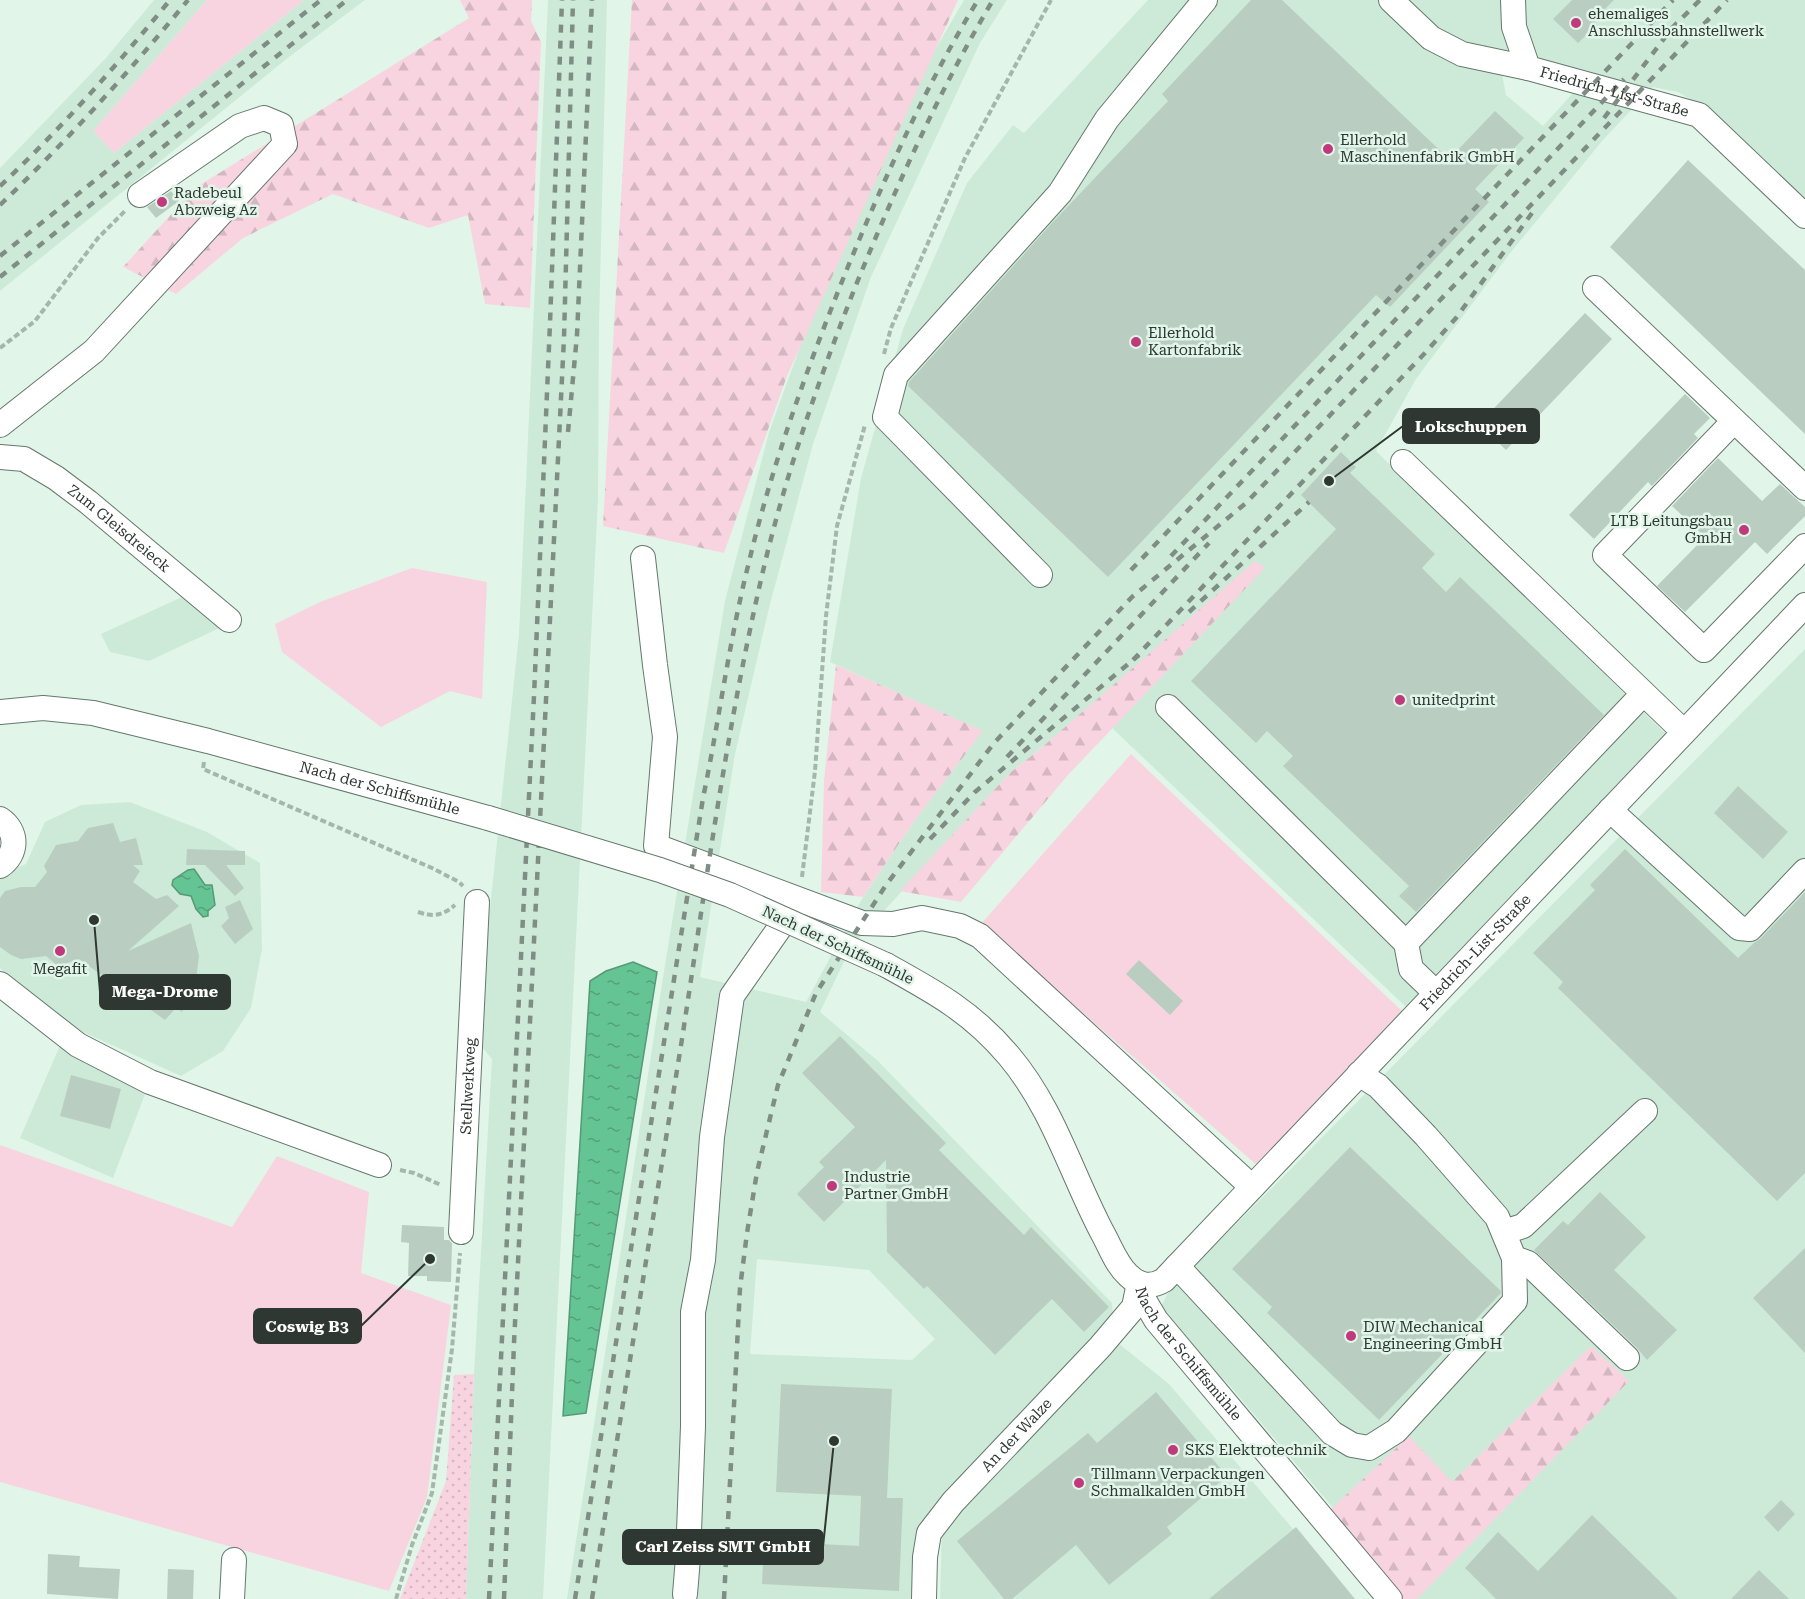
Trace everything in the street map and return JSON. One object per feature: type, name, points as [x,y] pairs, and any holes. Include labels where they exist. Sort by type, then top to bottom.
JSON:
[{"type":"street","points":[[1040,575],[885,417],[896,375],[1060,193],[1107,119],[1205,0]]},
{"type":"street","points":[[1391,0],[1431,38],[1462,54],[1528,68]]},
{"type":"street","name":"Friedrich-List-Straße","points":[[1514,0],[1514,27],[1528,68],[1699,115],[1805,216]]},
{"type":"street","points":[[0,425],[94,351],[285,144],[281,124],[264,118],[240,126],[140,195]]},
{"type":"street","points":[[1595,288],[1805,488]]},
{"type":"street","points":[[1734,421],[1605,555],[1704,650],[1805,546]]},
{"type":"street","name":"Zum Gleisdreieck","points":[[0,457],[24,459],[56,478],[229,620]]},
{"type":"street","points":[[1403,462],[1684,732]]},
{"type":"street","name":"Nach der Schiffsmühle","points":[[643,558],[665,737],[656,846],[862,922],[893,924],[922,918],[960,926],[980,936],[1252,1187]]},
{"type":"street","name":"Friedrich-List-Straße","points":[[1139,1283],[1148,1286],[1164,1280],[1805,605]]},
{"type":"street","points":[[1406,943],[1643,694]]},
{"type":"street","points":[[1168,707],[1406,943],[1411,969],[1436,993]]},
{"type":"street","name":"Nach der Schiffsmühle","points":[[0,712],[43,708],[93,713],[208,741],[488,818],[660,870],[730,895],[886,965],[942,995],[982,1026],[1032,1085],[1051,1118],[1095,1217],[1121,1266],[1128,1276],[1139,1283],[1143,1298],[1156,1320],[1390,1599]]},
{"type":"street","points":[[1610,810],[1739,928],[1750,929],[1805,871]]},
{"type":"street","points":[[0,819],[11,831],[13,849],[10,859],[0,866]]},
{"type":"street","points":[[685,1594],[693,1426],[693,1312],[703,1260],[712,1137],[732,996],[800,900]]},
{"type":"street","name":"Stellwerkweg","points":[[461,1232],[465,1189],[477,902]]},
{"type":"street","points":[[0,984],[78,1045],[150,1082],[379,1165]]},
{"type":"street","points":[[1177,1266],[1332,1433],[1352,1445],[1369,1448],[1396,1431],[1515,1301],[1514,1258],[1497,1217],[1426,1136],[1378,1086],[1359,1074]]},
{"type":"street","points":[[1504,1232],[1523,1226],[1645,1111]]},
{"type":"street","points":[[1514,1258],[1528,1263],[1627,1358]]},
{"type":"street","name":"An der Walze","points":[[924,1599],[925,1557],[929,1533],[947,1509],[1107,1339],[1134,1306],[1139,1283]]},
{"type":"street","points":[[232,1599],[234,1560]]},
{"type":"path","points":[[0,348],[35,321],[98,237],[140,195]]},
{"type":"path","points":[[208,741],[203,769],[432,868],[459,882],[477,902]]},
{"type":"path","points":[[418,912],[430,916],[444,914],[457,903],[477,902]]},
{"type":"path","points":[[379,1165],[414,1173],[447,1188],[465,1189]]},
{"type":"path","points":[[396,1599],[412,1545],[432,1493],[452,1348],[461,1232]]},
{"type":"shaded area","points":[[154,0],[207,0],[94,130],[114,153],[304,0],[365,0],[289,57],[0,291],[0,168],[105,59]]},
{"type":"shaded area","points":[[548,0],[607,0],[599,324],[598,499],[543,1599],[466,1599],[474,1374],[492,1059],[476,1040],[519,634]]},
{"type":"shaded area","points":[[964,0],[1007,0],[980,43],[871,277],[813,444],[769,608],[735,754],[700,977],[806,1002],[863,897],[915,820],[982,731],[830,662],[861,478],[903,329],[967,183],[1013,125],[1024,133],[1148,0],[1805,0],[1805,198],[1715,114],[1678,92],[1653,87],[1603,140],[1511,252],[1416,379],[1376,451],[1665,733],[1406,1007],[1112,728],[1264,568],[1011,772],[851,947],[820,1012],[878,1061],[1112,1303],[1113,1316],[934,1505],[921,1533],[913,1599],[567,1599],[664,971],[725,601],[769,432],[831,262],[907,98]],"holes":[[[1497,48],[1592,72],[1543,126],[1506,95]],[[757,1259],[869,1270],[935,1339],[912,1360],[750,1354]]]},
{"type":"shaded area","points":[[182,591],[226,625],[149,661],[110,652],[101,634],[182,597]]},
{"type":"shaded area","points":[[1805,649],[1805,1599],[1410,1599],[1230,1386],[1157,1314],[1168,1293]]},
{"type":"shaded area","points":[[130,802],[207,832],[260,863],[262,949],[251,1008],[223,1051],[181,1076],[83,1032],[19,986],[0,968],[0,874],[26,864],[45,822],[81,805]]},
{"type":"shaded area","points":[[61,1043],[147,1089],[113,1178],[20,1138]]},
{"type":"shaded area","points":[[1118,1343],[1169,1384],[1353,1599],[940,1599],[942,1522]]},
{"type":"green space","points":[[207,0],[304,0],[114,153],[93,131]]},
{"type":"green space","points":[[460,0],[532,0],[531,21],[541,42],[530,308],[485,304],[468,215],[429,228],[333,194],[243,238],[176,294],[123,267],[195,188],[469,18]]},
{"type":"green space","points":[[632,0],[958,0],[787,376],[724,553],[603,526]]},
{"type":"green space","points":[[1255,561],[1265,568],[1068,775],[961,902],[900,891],[1011,772]]},
{"type":"green space","points":[[412,568],[487,582],[482,699],[450,691],[381,727],[282,652],[275,624],[320,602]]},
{"type":"green space","points":[[836,665],[983,731],[915,820],[863,897],[821,892],[824,780]]},
{"type":"green space","points":[[1131,754],[1402,1011],[1259,1167],[981,924]]},
{"type":"green space","points":[[0,1145],[232,1227],[277,1156],[369,1192],[361,1273],[451,1305],[427,1497],[389,1591],[0,1482]]},
{"type":"green space","points":[[1591,1346],[1629,1381],[1417,1599],[1403,1599],[1329,1511],[1409,1436],[1452,1482]]},
{"type":"green space","points":[[474,1374],[466,1599],[400,1599],[446,1481],[454,1375]]},
{"type":"water","points":[[194,869],[205,885],[212,885],[215,905],[208,911],[208,916],[203,917],[196,909],[191,896],[180,894],[172,885],[173,880],[188,870]]},
{"type":"water","points":[[633,962],[657,972],[586,1413],[563,1416],[590,981],[606,971]]},
{"type":"building","name":"Ellerhold Kartonfabrik","points":[[1251,0],[1282,0],[1449,159],[1495,111],[1524,138],[1475,189],[1489,202],[1390,307],[1376,295],[1108,577],[908,386],[909,382],[1051,224],[1168,101],[1162,94]]},
{"type":"building","name":"ehemaliges Anschlussbahnstellwerk","points":[[1572,0],[1614,0],[1594,20],[1597,25],[1578,43],[1553,19]]},
{"type":"building","points":[[1688,160],[1805,270],[1805,434],[1610,247]]},
{"type":"building","name":"Radebeul Abzweig Az","points":[[171,191],[179,201],[156,218],[147,207]]},
{"type":"building","points":[[1585,313],[1612,339],[1506,450],[1479,424]]},
{"type":"building","points":[[1685,394],[1710,418],[1694,434],[1698,438],[1652,486],[1648,482],[1594,539],[1569,515]]},
{"type":"building","name":"unitedprint","points":[[1341,452],[1356,467],[1350,473],[1435,554],[1422,568],[1446,592],[1460,577],[1604,715],[1416,912],[1399,896],[1409,886],[1283,766],[1293,756],[1267,731],[1256,743],[1191,681],[1336,529],[1301,495]]},
{"type":"building","name":"LTB Leitungsbau GmbH","points":[[1718,458],[1762,501],[1780,484],[1805,507],[1805,516],[1767,554],[1755,542],[1685,612],[1657,586],[1705,537],[1672,506]]},
{"type":"building","points":[[1738,786],[1788,832],[1763,859],[1714,813]]},
{"type":"building","points":[[113,823],[120,842],[136,838],[143,865],[133,865],[140,871],[133,882],[156,899],[167,895],[179,906],[128,951],[191,923],[199,956],[196,980],[182,1012],[176,1008],[165,1020],[79,959],[58,966],[46,956],[21,959],[0,947],[0,898],[5,891],[21,887],[35,887],[47,872],[44,866],[56,845],[78,841],[88,828]]},
{"type":"building","points":[[187,849],[245,851],[245,865],[226,865],[244,888],[235,896],[205,865],[186,865]]},
{"type":"building","points":[[1625,849],[1738,958],[1760,939],[1805,892],[1805,1173],[1777,1201],[1558,988],[1563,982],[1533,953],[1595,890],[1590,885]]},
{"type":"building","points":[[240,900],[253,929],[235,944],[221,926],[229,918],[225,907]]},
{"type":"building","points":[[1139,960],[1183,1001],[1170,1015],[1126,974]]},
{"type":"building","points":[[840,1036],[946,1143],[939,1150],[1024,1235],[1031,1227],[1109,1307],[1084,1332],[1052,1299],[995,1355],[927,1286],[924,1289],[887,1252],[886,1160],[824,1222],[797,1194],[824,1167],[819,1162],[855,1127],[802,1073]]},
{"type":"building","points":[[71,1075],[121,1089],[110,1129],[60,1116]]},
{"type":"building","points":[[1350,1147],[1501,1293],[1379,1420],[1267,1313],[1272,1307],[1232,1269]]},
{"type":"building","points":[[1600,1192],[1646,1237],[1614,1270],[1677,1330],[1647,1360],[1534,1250],[1563,1221],[1568,1225]]},
{"type":"building","points":[[402,1225],[444,1227],[444,1240],[452,1243],[451,1282],[427,1281],[427,1276],[408,1276],[409,1243],[401,1242]]},
{"type":"building","points":[[1805,1248],[1805,1353],[1753,1298]]},
{"type":"building","points":[[781,1384],[892,1389],[887,1498],[903,1498],[899,1591],[762,1584],[764,1541],[859,1546],[861,1496],[776,1492]]},
{"type":"building","name":"Tillmann Verpackungen Schmalkalden GmbH","points":[[1156,1392],[1227,1476],[1167,1527],[1172,1534],[1109,1585],[1076,1545],[1012,1599],[1004,1599],[957,1541],[1088,1433],[1097,1443]]},
{"type":"building","points":[[1781,1500],[1795,1514],[1778,1532],[1764,1517]]},
{"type":"building","points":[[1592,1515],[1678,1599],[1496,1599],[1465,1568],[1498,1532],[1538,1571]]},
{"type":"building","points":[[1296,1527],[1355,1599],[1209,1599]]},
{"type":"building","points":[[48,1554],[80,1556],[79,1567],[120,1569],[118,1599],[47,1594]]},
{"type":"building","points":[[168,1569],[194,1570],[193,1599],[167,1599]]},
{"type":"building","points":[[1759,1570],[1789,1599],[1731,1599]]},
{"type":"railway","points":[[0,186],[88,96],[170,0]]},
{"type":"railway","points":[[0,205],[97,106],[188,0]]},
{"type":"railway","points":[[0,256],[321,0]]},
{"type":"railway","points":[[0,277],[347,0]]},
{"type":"railway","points":[[489,1599],[534,696],[562,0]]},
{"type":"railway","points":[[504,1599],[514,1343],[564,338],[573,0]]},
{"type":"railway","points":[[568,432],[577,335],[592,0]]},
{"type":"railway","points":[[575,1599],[703,798],[741,595],[768,490],[792,416],[847,269],[907,132],[978,0]]},
{"type":"railway","points":[[592,1599],[728,746],[750,629],[772,534],[804,427],[856,285],[919,140],[954,69],[993,0]]},
{"type":"railway","points":[[1131,570],[1673,0]]},
{"type":"railway","points":[[1604,118],[1672,28],[1700,0]]},
{"type":"railway","points":[[724,1599],[740,1288],[747,1233],[757,1172],[778,1085],[816,993],[886,885],[994,743],[1132,597],[1246,503],[1727,0]]},
{"type":"railway","points":[[1171,556],[1624,79]]},
{"type":"railway","points":[[1133,660],[1425,353],[1456,318],[1532,213]]},
{"type":"railway","points":[[1189,612],[1309,502]]},
{"type":"railway","points":[[1007,757],[1209,543]]},
{"type":"railway","points":[[930,839],[975,792],[1139,655]]},
{"type":"place","name":"ehemaliges Anschlussbahnstellwerk","points":[[1576,23]]},
{"type":"place","name":"Ellerhold Maschinenfabrik GmbH","points":[[1328,149]]},
{"type":"place","name":"Radebeul Abzweig Az","points":[[162,202]]},
{"type":"place","name":"Ellerhold Kartonfabrik","points":[[1136,342]]},
{"type":"place","name":"Lokschuppen","points":[[1329,481]]},
{"type":"place","name":"LTB Leitungsbau GmbH","points":[[1744,530]]},
{"type":"place","name":"unitedprint","points":[[1400,700]]},
{"type":"place","name":"Mega-Drome","points":[[94,920]]},
{"type":"place","name":"Megafit","points":[[60,951]]},
{"type":"place","name":"Industrie Partner GmbH","points":[[832,1186]]},
{"type":"place","name":"Coswig B3","points":[[430,1259]]},
{"type":"place","name":"DIW Mechanical Engineering GmbH","points":[[1351,1336]]},
{"type":"place","name":"Carl Zeiss SMT GmbH","points":[[834,1441]]},
{"type":"place","name":"SKS Elektrotechnik","points":[[1173,1450]]},
{"type":"place","name":"Tillmann Verpackungen Schmalkalden GmbH","points":[[1079,1483]]}]
